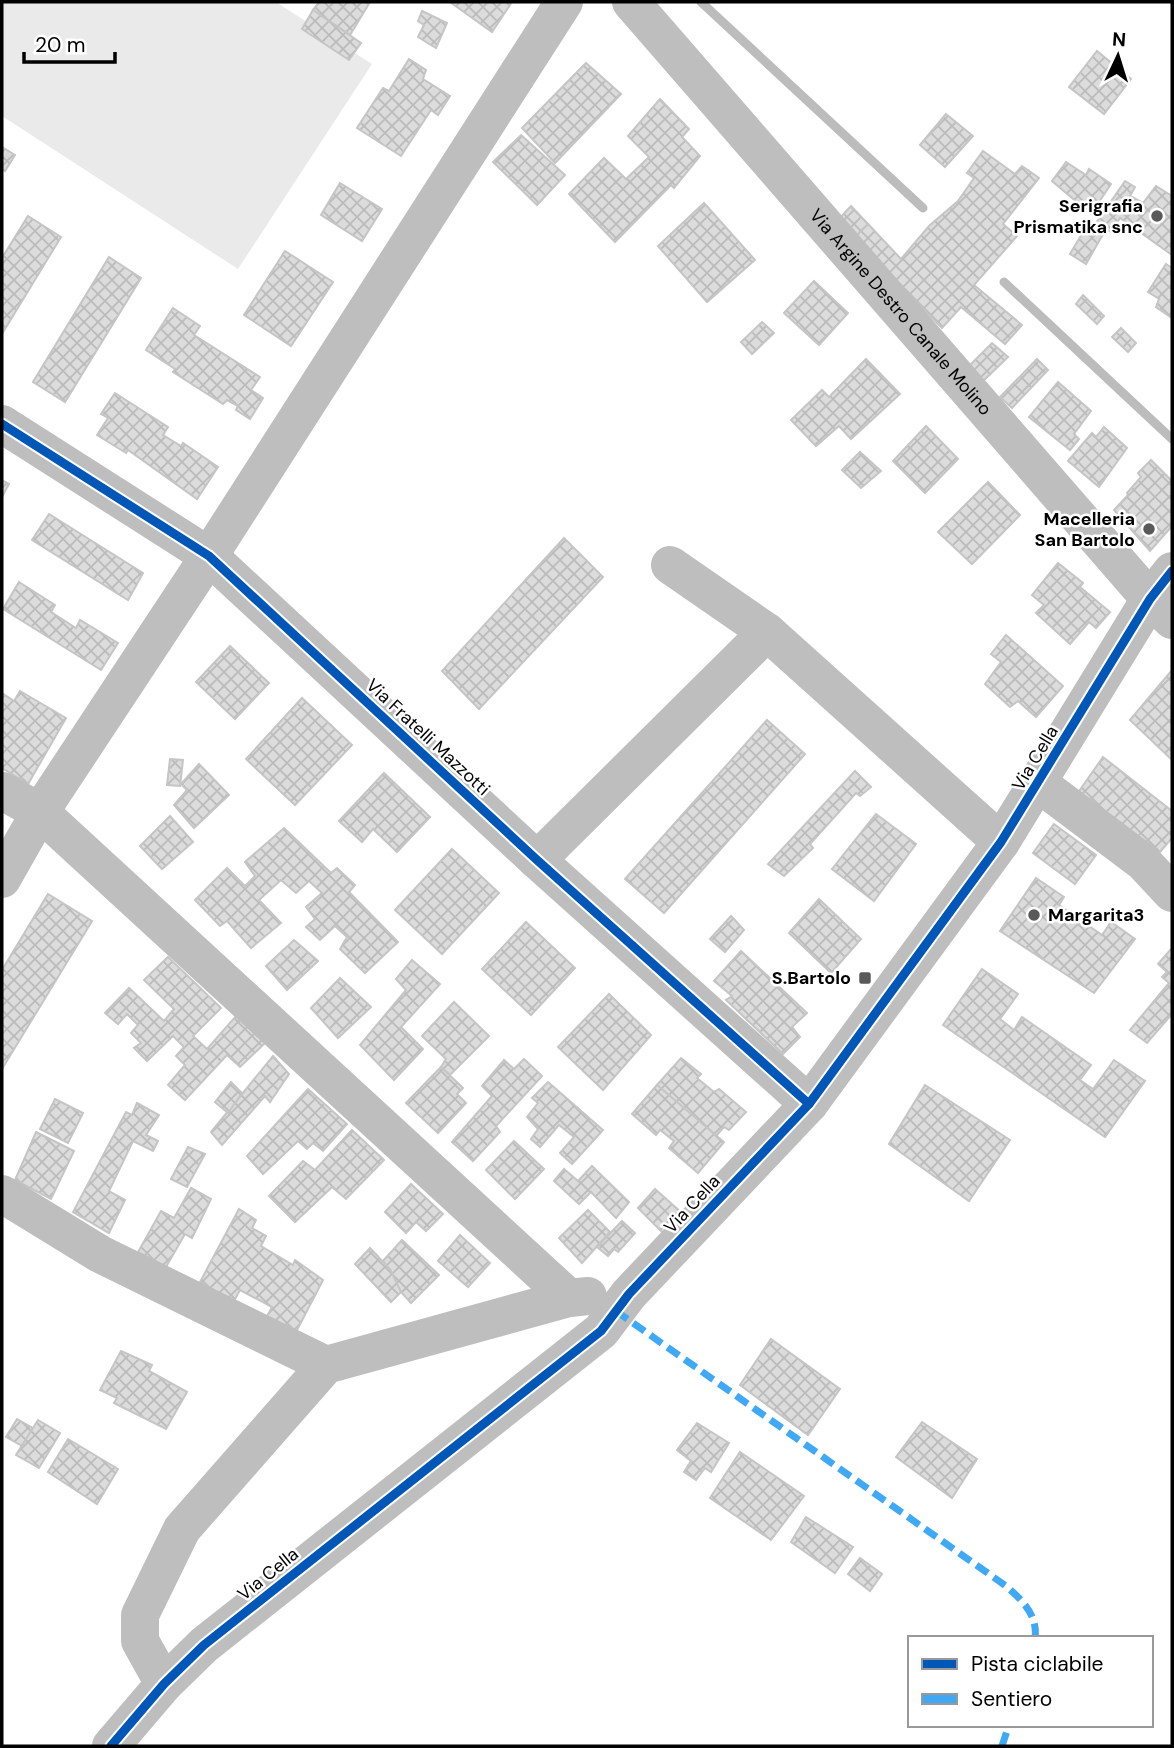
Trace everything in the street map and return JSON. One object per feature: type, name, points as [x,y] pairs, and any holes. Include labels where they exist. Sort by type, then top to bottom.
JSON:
[{"type":"street","points":[[2,879],[40,812],[209,556],[564,2]]},
{"type":"street","name":"Via Argine Destro Canale Molino","points":[[631,2],[1165,597]]},
{"type":"street","name":"Via Fratelli Mazzotti","points":[[2,424],[209,556],[537,860],[809,1104]]},
{"type":"street","points":[[670,565],[767,632],[1001,842]]},
{"type":"street","name":"Via Cella","points":[[111,1746],[164,1684],[204,1645],[601,1331],[629,1294],[809,1104],[1001,842],[1165,597]]},
{"type":"street","points":[[537,860],[767,632]]},
{"type":"street","points":[[1038,783],[1143,862],[1172,893]]},
{"type":"street","points":[[2,791],[40,812],[569,1297]]},
{"type":"street","points":[[2,1194],[100,1254],[326,1365]]},
{"type":"street","points":[[164,1684],[140,1641],[140,1615],[182,1529],[326,1365],[569,1297],[629,1294]]},
{"type":"shaded area","points":[[2,2],[276,2],[372,64],[238,269],[2,116]]},
{"type":"building","points":[[319,2],[370,2],[350,35],[313,10]]},
{"type":"building","points":[[450,2],[512,2],[492,32]]},
{"type":"building","points":[[313,10],[361,43],[349,60],[302,29]]},
{"type":"building","points":[[422,11],[447,23],[436,48],[418,37],[424,25],[418,21]]},
{"type":"building","points":[[1097,51],[1131,79],[1104,114],[1069,87]]},
{"type":"building","points":[[409,59],[426,70],[423,79],[450,96],[438,115],[431,110],[401,156],[357,128],[383,88],[389,91]]},
{"type":"building","points":[[586,63],[621,94],[555,163],[522,128]]},
{"type":"building","points":[[660,99],[689,129],[682,137],[700,156],[674,188],[671,185],[615,242],[569,194],[604,158],[626,179],[649,157],[628,136]]},
{"type":"building","points":[[946,114],[973,136],[945,167],[920,145]]},
{"type":"building","points":[[521,135],[565,175],[537,205],[493,162]]},
{"type":"building","points":[[2,147],[15,155],[5,171],[2,169]]},
{"type":"building","points":[[983,151],[1015,174],[1022,166],[1039,178],[1003,224],[1017,236],[974,285],[1022,325],[1005,344],[961,307],[942,328],[854,238],[868,224],[901,259],[929,226],[958,201],[974,178],[967,173]]},
{"type":"building","points":[[1066,162],[1086,175],[1089,169],[1111,184],[1091,214],[1052,181]]},
{"type":"building","points":[[1125,181],[1135,187],[1130,196],[1143,203],[1156,186],[1172,196],[1172,255],[1120,218],[1111,232],[1096,223]]},
{"type":"building","points":[[340,183],[382,209],[362,241],[321,215]]},
{"type":"building","points":[[704,203],[755,260],[707,302],[658,246]]},
{"type":"building","points":[[851,206],[868,224],[854,238],[838,220]]},
{"type":"building","points":[[28,216],[61,237],[2,334],[2,258]]},
{"type":"building","points":[[1086,227],[1102,236],[1086,264],[1070,254]]},
{"type":"building","points":[[285,251],[333,282],[291,346],[244,315]]},
{"type":"building","points":[[109,257],[141,278],[65,402],[33,382]]},
{"type":"building","points":[[1166,264],[1172,268],[1172,318],[1156,307],[1159,299],[1148,292]]},
{"type":"building","points":[[814,281],[848,313],[819,345],[784,313]]},
{"type":"building","points":[[1083,295],[1104,316],[1097,324],[1076,304]]},
{"type":"building","points":[[173,308],[200,326],[194,335],[260,377],[251,390],[263,398],[250,419],[236,410],[238,406],[227,400],[223,404],[173,372],[175,369],[146,350]]},
{"type":"building","points":[[762,322],[774,333],[752,354],[741,342]]},
{"type":"building","points":[[1121,328],[1136,343],[1128,352],[1112,337]]},
{"type":"building","points":[[992,343],[1008,357],[982,382],[968,367]]},
{"type":"building","points":[[866,359],[900,394],[851,439],[839,426],[816,446],[791,420],[822,390],[829,397]]},
{"type":"building","points":[[1037,359],[1048,370],[1012,408],[1000,397]]},
{"type":"building","points":[[1058,382],[1091,411],[1074,434],[1079,439],[1070,450],[1029,417]]},
{"type":"building","points":[[115,393],[168,427],[163,435],[181,446],[183,443],[218,467],[197,499],[128,450],[126,453],[97,435],[108,418],[101,414]]},
{"type":"building","points":[[926,426],[958,459],[925,493],[893,461]]},
{"type":"building","points":[[1104,427],[1127,448],[1099,487],[1068,461],[1092,433],[1096,437]]},
{"type":"building","points":[[860,452],[881,471],[861,488],[842,470]]},
{"type":"building","points":[[1151,460],[1172,481],[1172,526],[1150,551],[1114,510],[1141,477],[1138,473]]},
{"type":"building","points":[[2,480],[9,484],[2,497]]},
{"type":"building","points":[[988,482],[1020,515],[972,564],[938,532]]},
{"type":"building","points":[[49,514],[143,573],[128,600],[32,540]]},
{"type":"building","points":[[564,538],[603,577],[479,709],[442,671]]},
{"type":"building","points":[[1058,563],[1083,583],[1080,587],[1110,612],[1096,628],[1089,622],[1070,644],[1036,613],[1044,605],[1032,595]]},
{"type":"building","points":[[19,582],[55,605],[51,612],[76,628],[80,620],[118,643],[101,670],[3,609]]},
{"type":"building","points":[[1006,635],[1063,686],[1036,717],[1018,701],[1010,707],[985,684],[1001,662],[991,654]]},
{"type":"building","points":[[230,646],[269,683],[235,719],[196,682]]},
{"type":"building","points":[[1172,670],[1172,760],[1130,720]]},
{"type":"building","points":[[20,691],[66,718],[28,784],[2,768],[2,693],[14,701]]},
{"type":"building","points":[[302,698],[352,745],[295,805],[246,759]]},
{"type":"building","points":[[767,720],[805,754],[664,913],[625,879]]},
{"type":"building","points":[[1103,757],[1172,811],[1172,838],[1154,859],[1077,794]]},
{"type":"building","points":[[170,759],[183,760],[180,786],[167,785]]},
{"type":"building","points":[[199,764],[229,795],[194,828],[174,805],[187,790],[181,784]]},
{"type":"building","points":[[855,771],[871,787],[860,796],[856,793],[810,844],[813,848],[784,876],[768,864]]},
{"type":"building","points":[[384,773],[430,817],[397,852],[373,829],[362,842],[339,821]]},
{"type":"building","points":[[876,814],[916,844],[874,901],[832,869]]},
{"type":"building","points":[[170,816],[193,842],[162,869],[140,846]]},
{"type":"building","points":[[1054,824],[1096,855],[1075,884],[1033,853]]},
{"type":"building","points":[[284,828],[331,873],[337,868],[355,885],[349,892],[398,942],[365,973],[340,949],[347,937],[335,926],[320,940],[306,927],[315,919],[306,907],[322,893],[309,881],[296,893],[281,880],[259,900],[281,923],[251,948],[227,921],[220,926],[195,900],[227,868],[245,886],[255,876],[245,862]]},
{"type":"building","points":[[452,849],[499,893],[442,954],[395,910]]},
{"type":"building","points":[[1036,878],[1064,897],[1059,905],[1102,935],[1111,922],[1135,939],[1094,993],[1000,931]]},
{"type":"building","points":[[48,894],[92,921],[2,1069],[2,970]]},
{"type":"building","points":[[819,899],[861,939],[831,973],[789,933]]},
{"type":"building","points":[[731,916],[744,930],[725,952],[710,939]]},
{"type":"building","points":[[526,922],[575,968],[531,1015],[482,969]]},
{"type":"building","points":[[294,940],[318,961],[287,990],[266,966]]},
{"type":"building","points":[[1172,948],[1172,1014],[1147,1043],[1130,1030],[1169,983],[1162,977],[1167,972],[1158,964]]},
{"type":"building","points":[[741,951],[807,1013],[792,1027],[800,1037],[783,1054],[726,1000],[732,996],[714,981]]},
{"type":"building","points":[[168,957],[221,1008],[193,1036],[207,1049],[237,1015],[265,1043],[240,1067],[227,1055],[185,1100],[168,1085],[185,1065],[176,1056],[184,1047],[173,1036],[147,1061],[134,1048],[141,1043],[131,1033],[138,1025],[127,1014],[118,1024],[105,1013],[129,988],[164,1021],[174,1009],[144,980]]},
{"type":"building","points":[[412,960],[440,984],[401,1027],[423,1049],[394,1080],[360,1045],[406,990],[396,979]]},
{"type":"building","points":[[982,969],[1018,994],[1000,1019],[1014,1030],[1022,1017],[1091,1065],[1080,1080],[1093,1089],[1114,1060],[1145,1081],[1105,1137],[943,1025]]},
{"type":"building","points":[[340,978],[371,1007],[338,1038],[311,1008]]},
{"type":"building","points":[[609,994],[651,1035],[603,1090],[558,1047]]},
{"type":"building","points":[[454,1002],[489,1036],[450,1075],[441,1067],[446,1059],[422,1036]]},
{"type":"building","points":[[273,1056],[289,1074],[270,1102],[265,1096],[222,1145],[211,1132]]},
{"type":"building","points":[[681,1058],[701,1074],[697,1078],[714,1092],[719,1089],[746,1112],[729,1130],[724,1127],[716,1136],[657,1085]]},
{"type":"building","points":[[524,1059],[542,1076],[496,1126],[500,1132],[473,1161],[452,1142],[492,1096],[482,1086],[504,1060],[514,1069]]},
{"type":"building","points":[[441,1067],[463,1088],[457,1094],[466,1103],[438,1133],[406,1103]]},
{"type":"building","points":[[231,1082],[242,1093],[228,1113],[215,1102]]},
{"type":"building","points":[[548,1082],[603,1130],[572,1164],[560,1153],[574,1137],[559,1125],[540,1147],[531,1139],[538,1129],[527,1117],[538,1103],[532,1098]]},
{"type":"building","points":[[657,1085],[724,1142],[698,1173],[669,1148],[674,1141],[660,1130],[656,1135],[632,1114]]},
{"type":"building","points":[[925,1085],[1010,1140],[969,1201],[889,1144]]},
{"type":"building","points":[[308,1089],[347,1124],[323,1151],[313,1143],[307,1149],[298,1141],[263,1174],[247,1156]]},
{"type":"building","points":[[55,1099],[83,1113],[68,1143],[40,1129]]},
{"type":"building","points":[[137,1103],[159,1115],[146,1135],[158,1141],[153,1151],[133,1141],[109,1191],[125,1200],[109,1233],[73,1212],[126,1112],[132,1115]]},
{"type":"building","points":[[352,1130],[384,1160],[346,1199],[332,1187],[295,1222],[269,1196],[303,1161],[315,1170]]},
{"type":"building","points":[[36,1132],[74,1151],[51,1199],[15,1180]]},
{"type":"building","points":[[514,1141],[544,1169],[515,1199],[486,1170]]},
{"type":"building","points":[[188,1147],[205,1154],[187,1187],[171,1179]]},
{"type":"building","points":[[592,1166],[629,1202],[616,1218],[591,1192],[579,1204],[554,1181],[564,1169],[578,1181]]},
{"type":"building","points":[[411,1184],[443,1214],[426,1231],[416,1222],[406,1233],[385,1212]]},
{"type":"building","points":[[191,1188],[211,1199],[192,1238],[185,1234],[166,1267],[138,1252],[161,1211],[174,1218]]},
{"type":"building","points":[[655,1189],[681,1212],[663,1233],[638,1208]]},
{"type":"building","points":[[239,1209],[256,1220],[252,1228],[266,1236],[261,1246],[293,1265],[295,1260],[323,1280],[295,1334],[266,1318],[272,1307],[240,1290],[234,1301],[200,1282]]},
{"type":"building","points":[[588,1210],[610,1232],[582,1263],[559,1238]]},
{"type":"building","points":[[622,1221],[635,1233],[618,1252],[614,1249],[608,1256],[597,1247]]},
{"type":"building","points":[[460,1235],[490,1263],[468,1287],[438,1261]]},
{"type":"building","points":[[402,1240],[439,1275],[411,1303],[401,1292],[383,1261]]},
{"type":"building","points":[[370,1248],[390,1269],[401,1292],[391,1302],[355,1264]]},
{"type":"building","points":[[771,1339],[840,1389],[808,1435],[740,1385]]},
{"type":"building","points":[[121,1351],[152,1365],[149,1371],[187,1392],[166,1429],[114,1403],[117,1398],[100,1390]]},
{"type":"building","points":[[17,1419],[33,1428],[22,1446],[6,1437]]},
{"type":"building","points":[[38,1420],[60,1433],[39,1468],[16,1455]]},
{"type":"building","points":[[922,1422],[977,1459],[952,1498],[896,1457]]},
{"type":"building","points":[[697,1423],[729,1443],[711,1472],[705,1468],[696,1480],[684,1472],[691,1461],[677,1450]]},
{"type":"building","points":[[68,1439],[118,1469],[97,1504],[48,1472]]},
{"type":"building","points":[[740,1452],[804,1496],[771,1540],[710,1498]]},
{"type":"building","points":[[806,1517],[853,1547],[835,1573],[791,1542]]},
{"type":"building","points":[[860,1558],[882,1574],[870,1591],[848,1574]]},
{"type":"waterway","points":[[701,2],[923,208]]},
{"type":"waterway","points":[[1004,282],[1172,439]]},
{"type":"marked path","points":[[616,1311],[1006,1586],[1031,1615],[1035,1636]]},
{"type":"marked path","points":[[1002,1746],[1008,1727]]},
{"type":"cycle path","points":[[2,424],[209,556],[537,860],[809,1104]]},
{"type":"cycle path","points":[[111,1746],[164,1684],[204,1645],[601,1331],[629,1294],[809,1104],[1001,842],[1150,599],[1172,571]]},
{"type":"place","name":"Serigrafia Prismatika snc","points":[[1157,216]]},
{"type":"place","name":"Macelleria San Bartolo","points":[[1149,529]]},
{"type":"place","name":"Margarita3","points":[[1034,915]]},
{"type":"place","name":"S.Bartolo","points":[[865,978]]}]
